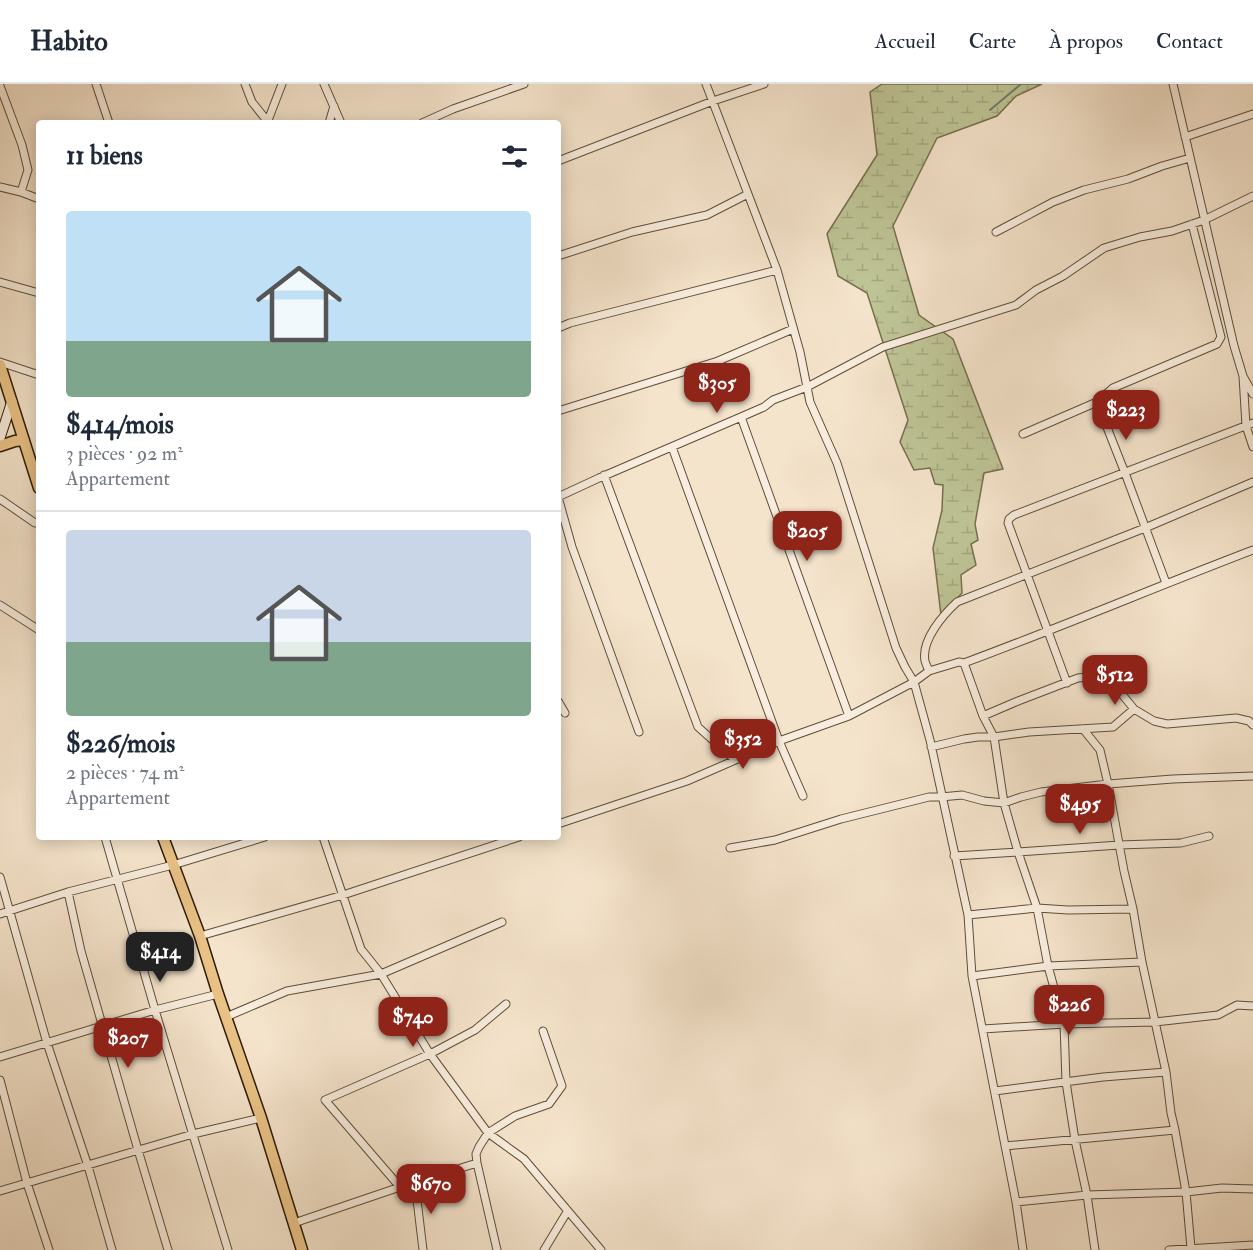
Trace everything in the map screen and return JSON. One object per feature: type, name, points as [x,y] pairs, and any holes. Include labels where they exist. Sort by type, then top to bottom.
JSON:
[{"type":"highway","points":[[0,366],[36,471]]},
{"type":"highway","points":[[0,446],[24,440]]},
{"type":"highway","points":[[164,840],[200,936],[302,1250]]},
{"type":"main road","points":[[0,438],[12,402]]},
{"type":"street","points":[[96,84],[108,120]]},
{"type":"street","points":[[245,84],[252,102],[266,120]]},
{"type":"street","points":[[268,120],[282,84]]},
{"type":"street","points":[[324,84],[340,120]]},
{"type":"street","points":[[429,120],[524,84]]},
{"type":"street","points":[[706,84],[777,270],[800,352],[810,402],[837,463],[896,648],[914,682],[931,747],[968,915],[972,976],[1016,1202],[1023,1250]]},
{"type":"street","points":[[561,160],[713,101],[764,84]]},
{"type":"street","points":[[1173,84],[1243,376],[1253,447]]},
{"type":"street","points":[[1,85],[22,145],[28,170],[21,192]]},
{"type":"street","points":[[330,120],[334,106]]},
{"type":"street","points":[[1185,137],[1253,114]]},
{"type":"street","points":[[996,232],[1053,202],[1084,190],[1128,179],[1190,158]]},
{"type":"street","points":[[0,187],[36,198]]},
{"type":"street","points":[[561,255],[632,232],[707,215],[748,194]]},
{"type":"street","points":[[561,496],[764,407],[773,400],[807,387],[883,347],[1016,304],[1104,248],[1140,237],[1172,231],[1204,220],[1253,196]]},
{"type":"street","points":[[1023,434],[1097,402],[1113,388],[1217,344],[1221,337],[1192,224]]},
{"type":"street","points":[[561,327],[777,270]]},
{"type":"street","points":[[0,282],[36,292]]},
{"type":"street","points":[[561,410],[718,361],[793,329]]},
{"type":"street","points":[[0,366],[36,374]]},
{"type":"street","points":[[1243,376],[1253,394]]},
{"type":"street","points":[[1097,402],[1166,583]]},
{"type":"street","points":[[741,417],[849,716]]},
{"type":"street","points":[[1067,683],[1026,574],[1008,523],[1009,519],[1014,515],[1250,424]]},
{"type":"street","points":[[672,447],[780,741],[803,796]]},
{"type":"street","points":[[604,475],[698,727],[735,760]]},
{"type":"street","points":[[929,671],[925,660],[927,644],[938,623],[957,602],[1145,528],[1253,482]]},
{"type":"street","points":[[0,499],[36,523]]},
{"type":"street","points":[[561,508],[572,547],[639,732]]},
{"type":"street","points":[[561,823],[687,781],[780,741],[849,716],[914,682],[929,671],[959,662],[964,663],[1253,550]]},
{"type":"street","points":[[0,605],[36,628]]},
{"type":"street","points":[[964,663],[983,716],[994,737],[1004,803],[1037,908],[1048,966],[1064,1024],[1066,1082],[1095,1250]]},
{"type":"street","points":[[983,716],[1078,678],[1095,676],[1112,682],[1134,709],[1154,721],[1167,724],[1236,718],[1249,721],[1253,725]]},
{"type":"street","points":[[561,706],[566,713]]},
{"type":"street","points":[[931,747],[978,737],[1113,727],[1134,709]]},
{"type":"street","points":[[1083,729],[1101,750],[1166,1072],[1171,1113],[1186,1192],[1191,1248]]},
{"type":"street","points":[[730,848],[775,840],[841,819],[929,797],[962,795],[1004,803],[1021,796],[1041,792],[1108,784],[1253,776]]},
{"type":"street","points":[[954,856],[1180,843],[1209,836]]},
{"type":"street","points":[[106,840],[228,1250]]},
{"type":"street","points":[[0,914],[68,892],[173,865],[255,840]]},
{"type":"street","points":[[324,840],[361,949],[381,974],[430,1054],[488,1133],[524,1159],[567,1212],[602,1250]]},
{"type":"street","points":[[200,936],[343,895],[510,840]]},
{"type":"street","points":[[0,877],[47,1043],[88,1166],[112,1250]]},
{"type":"street","points":[[68,892],[81,951],[168,1250]]},
{"type":"street","points":[[968,915],[1037,908],[1134,909]]},
{"type":"street","points":[[226,1017],[287,991],[381,974],[502,922]]},
{"type":"street","points":[[972,976],[1048,966],[1142,962]]},
{"type":"street","points":[[0,1057],[155,1010],[218,994]]},
{"type":"street","points":[[400,1187],[325,1100],[430,1054],[475,1030],[506,1004]]},
{"type":"street","points":[[983,1029],[1155,1022],[1218,1015],[1238,1005],[1253,1006]]},
{"type":"street","points":[[497,1250],[476,1154],[488,1133],[515,1116],[549,1104],[562,1086],[543,1031]]},
{"type":"street","points":[[994,1091],[1102,1077],[1166,1072]]},
{"type":"street","points":[[0,1080],[27,1184],[49,1250]]},
{"type":"street","points":[[0,1191],[194,1134],[261,1118]]},
{"type":"street","points":[[1005,1146],[1175,1130]]},
{"type":"street","points":[[294,1223],[415,1182],[477,1164]]},
{"type":"street","points":[[415,1182],[423,1250]]},
{"type":"street","points":[[1016,1202],[1087,1195],[1186,1192],[1222,1188],[1253,1189]]},
{"type":"street","points":[[544,1250],[567,1212]]},
{"type":"street","points":[[1169,1250],[1253,1245]]},
{"type":"green space","points":[[882,84],[1042,84],[1016,96],[997,116],[937,138],[893,226],[919,315],[953,339],[1003,469],[984,473],[975,524],[978,540],[971,544],[976,565],[961,575],[962,593],[941,615],[933,548],[942,510],[943,485],[935,484],[930,468],[914,470],[900,442],[908,420],[867,293],[838,276],[827,234],[877,155],[870,92]]},
{"type":"waterway","points":[[990,110],[1021,84]]}]
